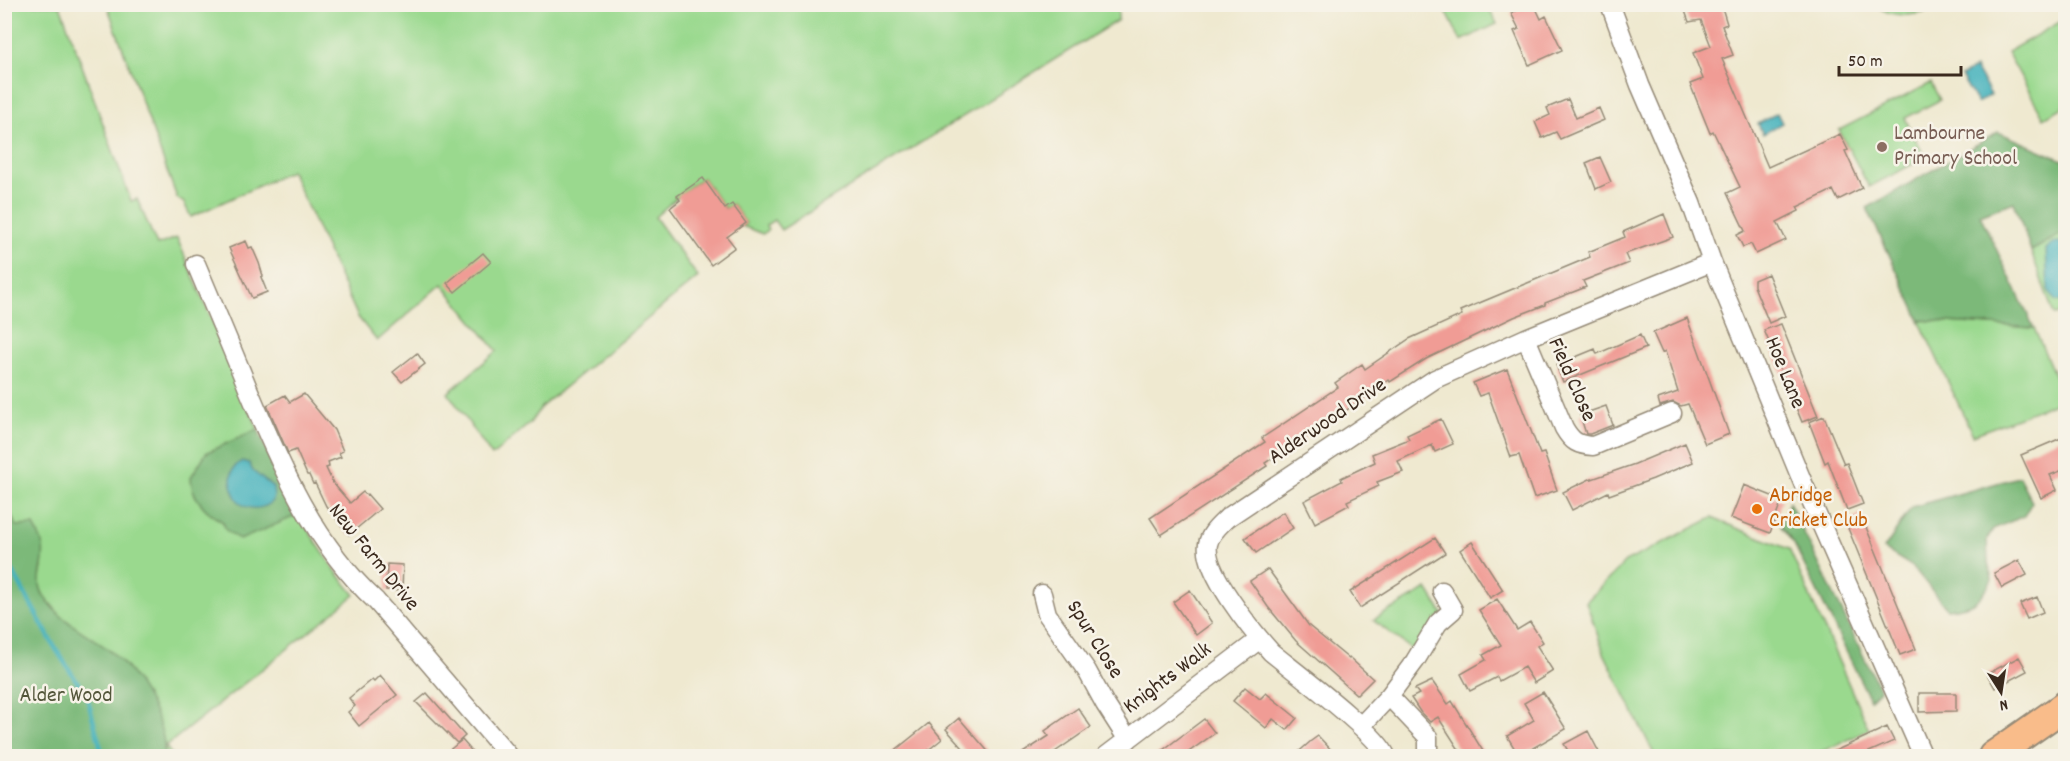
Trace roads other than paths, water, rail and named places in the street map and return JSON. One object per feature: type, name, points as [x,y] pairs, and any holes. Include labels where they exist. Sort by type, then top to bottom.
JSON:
[{"type":"main road","points":[[1993,756],[2066,705]]},
{"type":"street","name":"Hoe Lane","points":[[1610,4],[1640,85],[1691,203],[1712,262],[1803,483],[1923,756]]},
{"type":"street","name":"Alderwood Drive","points":[[1386,756],[1383,748],[1360,726],[1271,652],[1260,639],[1214,574],[1208,558],[1208,542],[1217,527],[1227,518],[1435,379],[1526,338],[1712,262]]},
{"type":"street","name":"New Farm Drive","points":[[196,264],[271,444],[300,503],[334,555],[356,583],[376,601],[509,756]]},
{"type":"street","name":"Field Close","points":[[1526,338],[1564,428],[1570,440],[1580,446],[1593,446],[1672,413]]},
{"type":"street","points":[[1360,726],[1389,696],[1415,661],[1438,623],[1453,610],[1442,591]]},
{"type":"street","name":"Spur Close","points":[[1042,594],[1047,614],[1083,664],[1128,740]]},
{"type":"street","name":"Knights Walk","points":[[1106,756],[1260,639]]},
{"type":"street","points":[[1389,696],[1428,737],[1428,756]]},
{"type":"water","points":[[1975,68],[1991,95],[1977,103],[1961,76]]},
{"type":"water","points":[[1777,113],[1782,123],[1763,134],[1758,124]]},
{"type":"water","points":[[2056,242],[2065,243],[2065,302],[2056,301],[2048,290],[2046,249]]},
{"type":"water","points":[[242,461],[249,463],[253,471],[273,487],[274,497],[268,505],[259,508],[244,506],[236,498],[231,475],[233,469]]},
{"type":"waterway","points":[[4,556],[54,646],[87,697],[103,756]]},
{"type":"place","name":"Lambourne Primary School","points":[[1882,147]]},
{"type":"place","name":"Abridge Cricket Club","points":[[1757,509]]},
{"type":"park label","name":"Alder Wood","points":[[66,696]]}]
